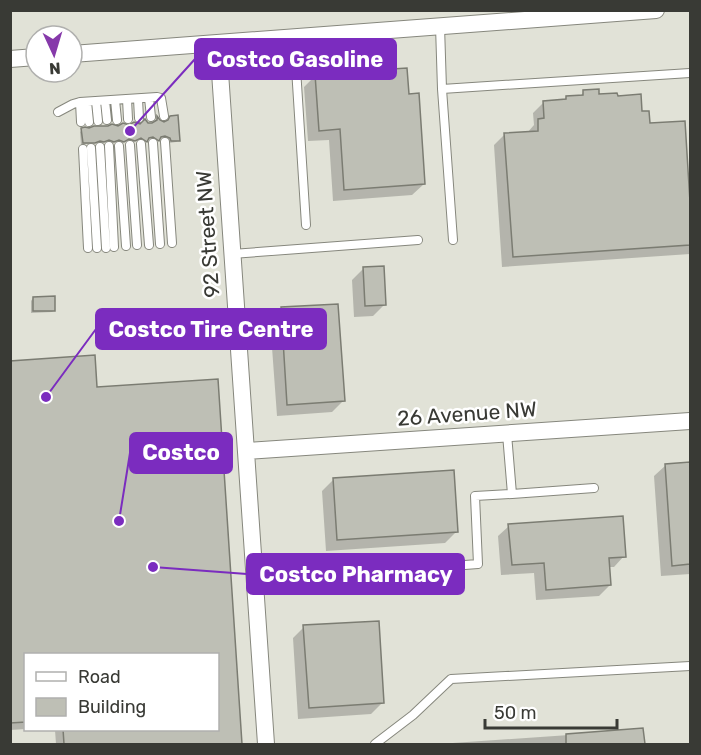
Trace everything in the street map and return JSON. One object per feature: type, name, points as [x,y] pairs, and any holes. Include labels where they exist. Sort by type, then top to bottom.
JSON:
[{"type":"street","points":[[84,53],[440,26],[494,16],[656,10]]},
{"type":"street","name":"92 Street NW","points":[[218,43],[266,744]]},
{"type":"street","name":"26 Avenue NW","points":[[246,451],[690,421]]},
{"type":"lane","points":[[440,26],[442,89],[453,240]]},
{"type":"lane","points":[[294,37],[306,225]]},
{"type":"lane","points":[[442,89],[690,73]]},
{"type":"lane","points":[[149,98],[151,117]]},
{"type":"lane","points":[[58,112],[73,104],[161,98],[164,116]]},
{"type":"lane","points":[[127,99],[128,119]]},
{"type":"lane","points":[[138,99],[139,118]]},
{"type":"lane","points":[[115,100],[117,120]]},
{"type":"lane","points":[[92,102],[94,121],[92,102]]},
{"type":"lane","points":[[165,142],[172,243]]},
{"type":"lane","points":[[153,143],[160,244]]},
{"type":"lane","points":[[141,144],[149,244]]},
{"type":"lane","points":[[130,145],[137,245]]},
{"type":"lane","points":[[119,146],[126,246]]},
{"type":"lane","points":[[96,148],[101,248],[96,148]]},
{"type":"lane","points":[[232,254],[418,240]]},
{"type":"lane","points":[[507,434],[512,494]]},
{"type":"lane","points":[[254,581],[478,564],[475,496],[594,488]]},
{"type":"lane","points":[[375,744],[413,715],[450,679],[690,666]]},
{"type":"building","points":[[407,68],[409,94],[419,93],[425,184],[344,190],[340,129],[319,131],[315,74]]},
{"type":"building","points":[[599,89],[599,94],[617,93],[618,96],[641,94],[642,111],[649,111],[650,123],[685,121],[690,245],[513,257],[504,133],[538,131],[538,119],[544,118],[543,101],[566,99],[566,96],[583,95],[583,90]]},
{"type":"building","points":[[178,115],[180,141],[171,141],[165,136],[159,141],[153,137],[147,142],[141,138],[124,142],[109,140],[83,143],[81,128],[112,124],[118,126],[123,123],[129,125],[134,122],[140,124],[145,119],[148,123],[152,123],[157,120],[157,116],[164,122],[170,116]]},
{"type":"building","points":[[384,266],[386,305],[365,306],[363,267]]},
{"type":"building","points":[[55,296],[55,311],[33,311],[33,297]]},
{"type":"building","points":[[338,304],[345,401],[287,405],[281,307]]},
{"type":"building","points":[[95,355],[97,387],[218,379],[242,744],[64,744],[63,731],[219,731],[219,653],[24,653],[24,722],[10,723],[10,361]]},
{"type":"building","points":[[690,462],[690,564],[672,566],[665,464]]},
{"type":"building","points":[[454,470],[458,532],[337,540],[333,478]]},
{"type":"building","points":[[623,516],[626,557],[609,558],[611,585],[546,590],[544,563],[512,565],[508,524]]},
{"type":"building","points":[[379,621],[384,703],[309,708],[303,625]]},
{"type":"building","points":[[643,728],[645,744],[566,744],[566,734]]},
{"type":"place","name":"Costco Gasoline","points":[[130,131]]},
{"type":"place","name":"Costco Tire Centre","points":[[46,397]]},
{"type":"place","name":"Costco","points":[[119,521]]},
{"type":"place","name":"Costco Pharmacy","points":[[153,567]]}]
